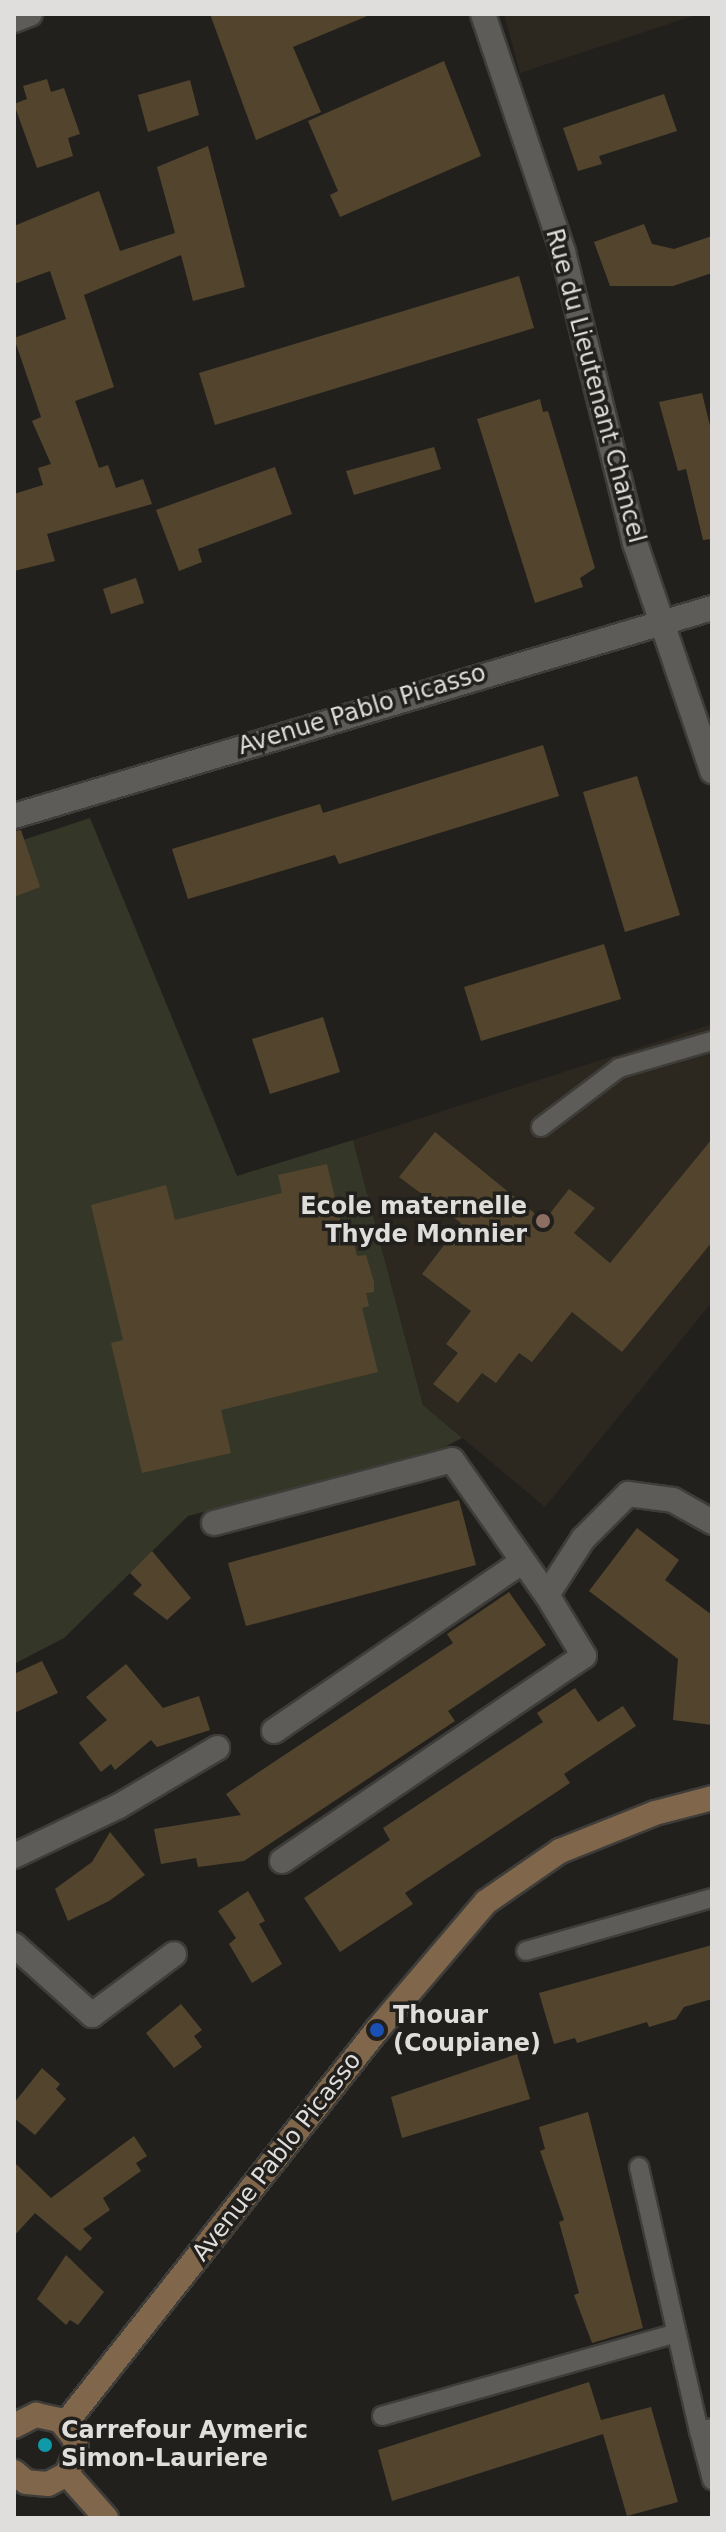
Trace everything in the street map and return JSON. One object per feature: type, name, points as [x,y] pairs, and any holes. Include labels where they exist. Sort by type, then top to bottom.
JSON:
[{"type":"main road","name":"Avenue Pablo Picasso","points":[[65,2424],[377,2030],[486,1902],[560,1851],[655,1813],[712,1798]]},
{"type":"main road","points":[[14,2426],[36,2415],[65,2424],[76,2451],[67,2474],[48,2484],[15,2475]]},
{"type":"main road","points":[[67,2474],[106,2518]]},
{"type":"street","points":[[14,20],[30,14]]},
{"type":"street","name":"Rue du Lieutenant Chancel","points":[[483,14],[563,252],[635,543],[712,771]]},
{"type":"street","name":"Avenue Pablo Picasso","points":[[14,816],[712,608]]},
{"type":"street","points":[[214,1523],[452,1460],[547,1595],[584,1656],[282,1861]]},
{"type":"street","points":[[547,1595],[583,1539],[628,1494],[673,1500],[712,1522]]},
{"type":"street","points":[[274,1731],[523,1561]]},
{"type":"street","points":[[14,1856],[119,1806],[217,1748]]},
{"type":"street","points":[[14,1945],[92,2015],[174,1954]]},
{"type":"lane","points":[[541,1127],[619,1068],[712,1041]]},
{"type":"lane","points":[[526,1951],[712,1898]]},
{"type":"lane","points":[[639,2167],[677,2333],[706,2429],[712,2480]]},
{"type":"lane","points":[[382,2416],[677,2333]]},
{"type":"shaded area","points":[[504,14],[699,14],[520,73]]},
{"type":"shaded area","name":"Ecole maternelle Thyde Monnier","points":[[712,1024],[712,1302],[545,1507],[423,1405],[353,1140]]},
{"type":"green space","points":[[90,818],[237,1176],[353,1140],[423,1405],[462,1438],[442,1448],[188,1516],[64,1638],[14,1664],[14,843]]},
{"type":"building","points":[[210,14],[372,14],[293,47],[321,112],[256,140]]},
{"type":"building","points":[[444,61],[481,156],[340,217],[330,195],[338,191],[308,121]]},
{"type":"building","points":[[47,79],[51,92],[64,88],[80,134],[68,138],[73,156],[37,168],[14,104],[27,99],[23,86]]},
{"type":"building","points":[[190,80],[199,115],[148,132],[138,95]]},
{"type":"building","points":[[664,94],[677,131],[599,156],[602,164],[578,171],[563,128]]},
{"type":"building","points":[[208,146],[245,287],[193,301],[181,255],[84,295],[114,387],[75,401],[99,468],[108,465],[116,488],[143,479],[152,504],[47,534],[55,561],[14,571],[14,494],[43,485],[38,468],[51,464],[32,421],[41,417],[14,338],[66,319],[50,271],[14,284],[14,226],[99,191],[120,251],[175,233],[157,167]]},
{"type":"building","points":[[644,224],[652,244],[674,249],[712,236],[712,273],[673,286],[610,286],[594,242]]},
{"type":"building","points":[[519,276],[534,328],[215,425],[199,373]]},
{"type":"building","points":[[702,393],[712,434],[712,539],[703,540],[686,469],[678,471],[659,402]]},
{"type":"building","points":[[540,399],[543,412],[548,411],[595,568],[580,578],[583,587],[535,603],[477,419]]},
{"type":"building","points":[[434,447],[441,469],[354,495],[346,471]]},
{"type":"building","points":[[275,467],[292,514],[198,549],[202,562],[179,571],[156,510]]},
{"type":"building","points":[[136,578],[144,603],[111,614],[103,589]]},
{"type":"building","points":[[543,745],[559,796],[339,864],[335,855],[188,899],[172,849],[320,804],[323,813]]},
{"type":"building","points":[[637,776],[680,915],[625,932],[583,792]]},
{"type":"building","points":[[21,830],[40,887],[14,897],[14,831]]},
{"type":"building","points":[[604,944],[621,999],[481,1041],[464,987]]},
{"type":"building","points":[[323,1017],[340,1072],[270,1094],[252,1039]]},
{"type":"building","points":[[435,1132],[544,1221],[569,1189],[595,1208],[574,1233],[610,1263],[712,1139],[712,1242],[622,1352],[572,1312],[532,1362],[519,1353],[496,1383],[482,1373],[458,1403],[433,1384],[458,1353],[446,1344],[471,1311],[422,1274],[461,1223],[399,1177]]},
{"type":"building","points":[[327,1164],[346,1245],[354,1244],[357,1256],[366,1255],[374,1282],[374,1292],[366,1293],[369,1306],[362,1308],[378,1372],[221,1410],[231,1453],[142,1473],[111,1343],[123,1340],[91,1205],[166,1185],[175,1220],[282,1193],[278,1175]]},
{"type":"building","points":[[459,1500],[476,1565],[246,1626],[228,1563]]},
{"type":"building","points":[[637,1528],[679,1560],[665,1580],[712,1615],[712,1725],[673,1720],[678,1659],[589,1591]]},
{"type":"building","points":[[152,1551],[191,1598],[167,1620],[133,1594],[142,1585],[130,1573]]},
{"type":"building","points":[[509,1592],[546,1645],[448,1711],[455,1721],[244,1861],[198,1867],[196,1858],[161,1864],[154,1829],[241,1815],[226,1794],[453,1643],[447,1634]]},
{"type":"building","points":[[42,1661],[58,1693],[14,1713],[14,1674]]},
{"type":"building","points":[[126,1664],[163,1708],[199,1696],[210,1730],[157,1747],[151,1740],[115,1770],[111,1764],[101,1772],[79,1743],[107,1720],[86,1697]]},
{"type":"building","points":[[575,1688],[598,1722],[623,1706],[636,1726],[564,1774],[570,1783],[405,1893],[413,1904],[340,1952],[304,1898],[390,1840],[383,1828],[543,1722],[537,1713]]},
{"type":"building","points":[[110,1832],[145,1875],[109,1901],[68,1921],[55,1889],[92,1862]]},
{"type":"building","points":[[248,1891],[265,1921],[259,1924],[282,1964],[252,1983],[229,1944],[236,1938],[218,1911]]},
{"type":"building","points":[[712,1945],[712,1999],[684,2007],[676,2019],[649,2027],[647,2022],[577,2043],[575,2038],[554,2044],[539,1993]]},
{"type":"building","points":[[181,2004],[202,2030],[194,2036],[202,2047],[174,2068],[146,2033]]},
{"type":"building","points":[[517,2054],[530,2099],[402,2138],[391,2097]]},
{"type":"building","points":[[42,2068],[60,2084],[56,2089],[66,2099],[35,2135],[14,2118],[14,2103]]},
{"type":"building","points":[[588,2112],[643,2328],[592,2343],[574,2295],[579,2293],[559,2222],[564,2220],[540,2151],[545,2149],[539,2127]]},
{"type":"building","points":[[134,2136],[147,2156],[136,2163],[141,2171],[103,2198],[110,2210],[83,2229],[92,2238],[80,2251],[35,2213],[14,2236],[14,2162],[51,2198]]},
{"type":"building","points":[[66,2255],[104,2292],[78,2325],[70,2320],[66,2325],[37,2299]]},
{"type":"building","points":[[589,2382],[601,2420],[651,2407],[678,2502],[627,2516],[603,2434],[392,2501],[378,2450]]},
{"type":"place","name":"Ecole maternelle Thyde Monnier","points":[[543,1221]]},
{"type":"place","name":"Thouar (Coupiane)","points":[[377,2030]]},
{"type":"place","name":"Carrefour Aymeric Simon-Lauriere","points":[[45,2445]]}]
